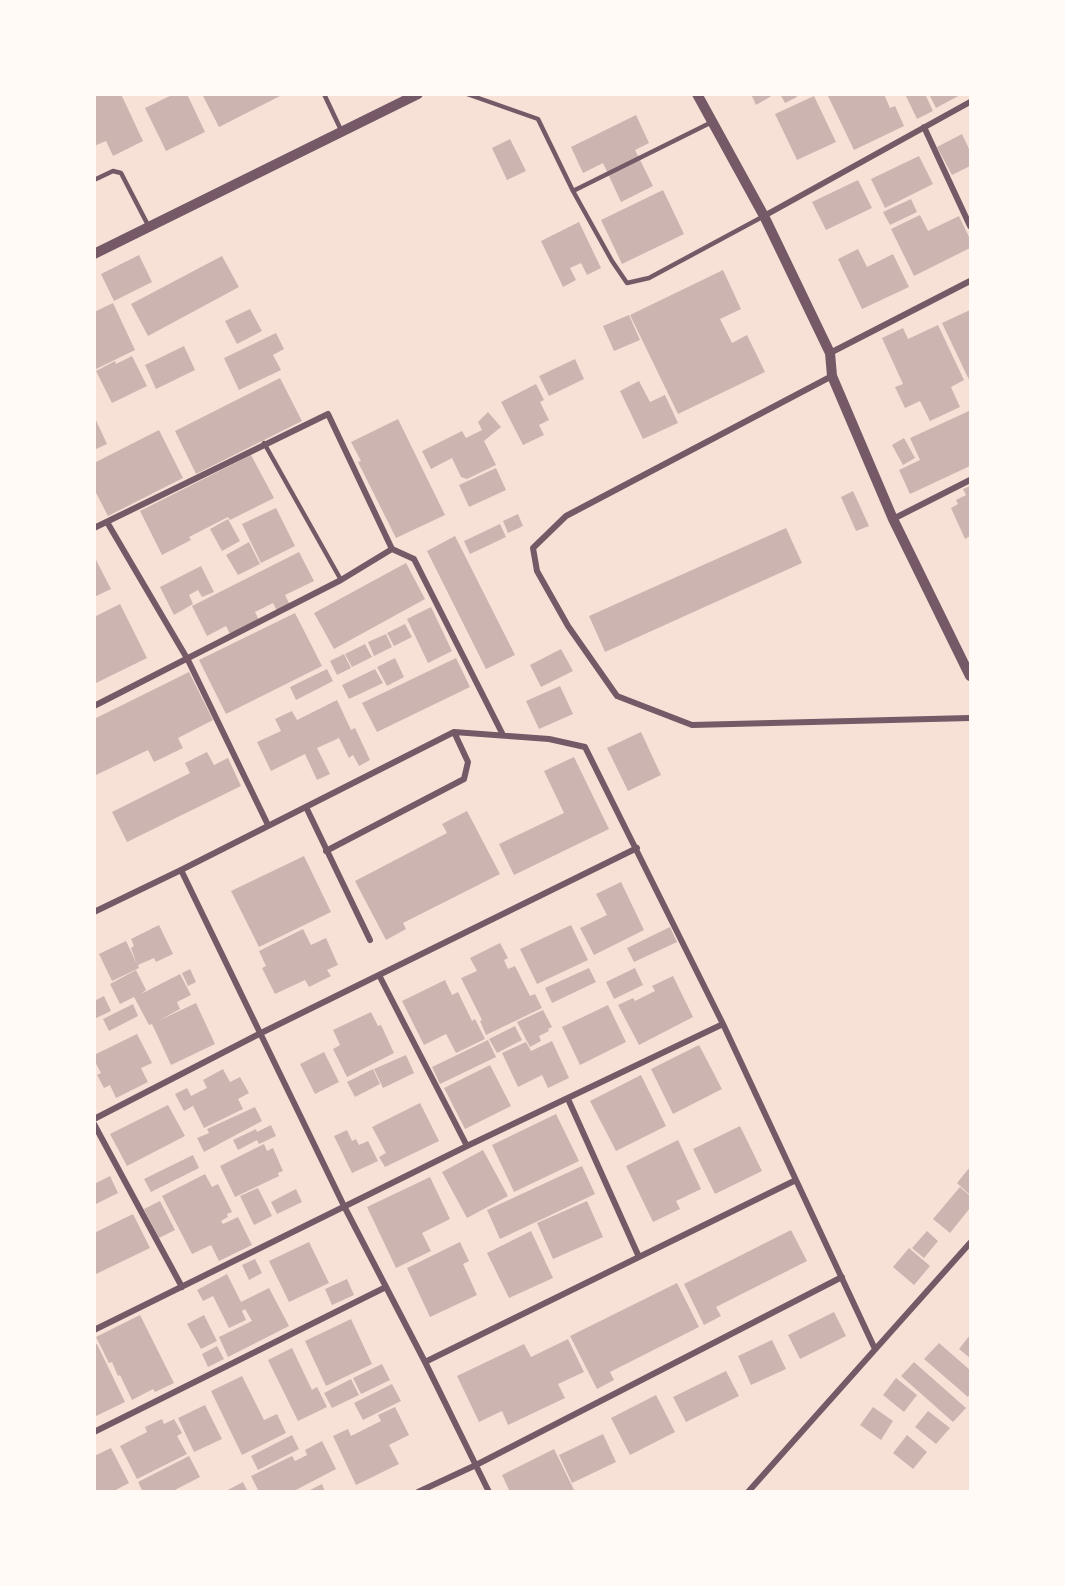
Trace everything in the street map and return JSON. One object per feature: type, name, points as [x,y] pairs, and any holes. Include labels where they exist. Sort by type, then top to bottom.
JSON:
[{"type":"street","points":[[94,254],[418,94]]},
{"type":"street","points":[[697,94],[764,216],[830,353],[832,376],[893,519],[970,676]]},
{"type":"street","points":[[764,216],[970,102]]},
{"type":"street","points":[[924,127],[970,226]]},
{"type":"street","points":[[830,353],[970,281]]},
{"type":"street","points":[[832,376],[566,516],[533,548],[537,571],[568,626],[617,696],[692,725],[970,718]]},
{"type":"street","points":[[94,528],[264,443],[328,414],[392,549],[414,559],[502,735]]},
{"type":"street","points":[[893,519],[970,480]]},
{"type":"street","points":[[107,522],[188,660],[268,825]]},
{"type":"street","points":[[94,706],[341,580],[392,549]]},
{"type":"street","points":[[326,851],[464,779],[468,762],[454,732]]},
{"type":"street","points":[[94,912],[454,732],[549,739],[585,747],[723,1024],[875,1349]]},
{"type":"street","points":[[306,807],[369,940]]},
{"type":"street","points":[[94,1119],[261,1033],[637,848]]},
{"type":"street","points":[[181,870],[344,1206],[489,1491]]},
{"type":"street","points":[[378,975],[467,1146]]},
{"type":"street","points":[[94,1330],[467,1146],[723,1024]]},
{"type":"street","points":[[568,1099],[639,1257]]},
{"type":"street","points":[[94,1124],[182,1287]]},
{"type":"street","points":[[425,1362],[796,1180]]},
{"type":"street","points":[[748,1491],[970,1243]]},
{"type":"street","points":[[418,1491],[476,1465],[842,1277]]},
{"type":"street","points":[[94,1432],[386,1287]]},
{"type":"lane","points":[[324,94],[342,132]]},
{"type":"lane","points":[[467,94],[538,119],[573,191],[627,283],[649,278],[764,216]]},
{"type":"lane","points":[[573,191],[711,123]]},
{"type":"lane","points":[[94,180],[113,171],[122,173],[149,227]]},
{"type":"lane","points":[[264,443],[341,580]]},
{"type":"building","points":[[94,94],[121,94],[143,141],[113,156],[106,141],[94,146]]},
{"type":"building","points":[[174,94],[187,94],[205,132],[166,151],[145,108]]},
{"type":"building","points":[[202,94],[284,94],[219,127]]},
{"type":"building","points":[[751,94],[775,94],[756,105]]},
{"type":"building","points":[[780,94],[795,94],[797,97],[785,103]]},
{"type":"building","points":[[827,94],[884,94],[890,108],[895,106],[904,126],[854,150]]},
{"type":"building","points":[[905,94],[925,94],[933,111],[917,119]]},
{"type":"building","points":[[929,94],[962,94],[936,108]]},
{"type":"building","points":[[814,96],[836,142],[797,160],[775,114]]},
{"type":"building","points":[[636,115],[649,143],[635,150],[653,186],[621,202],[603,163],[583,173],[571,147]]},
{"type":"building","points":[[962,134],[970,151],[970,166],[952,175],[937,147]]},
{"type":"building","points":[[510,139],[526,171],[507,180],[492,148]]},
{"type":"building","points":[[919,156],[933,184],[885,208],[871,179]]},
{"type":"building","points":[[858,180],[872,208],[826,230],[812,202]]},
{"type":"building","points":[[663,190],[684,234],[622,264],[601,220]]},
{"type":"building","points":[[911,199],[917,212],[890,225],[883,212]]},
{"type":"building","points":[[920,215],[928,231],[959,216],[970,239],[970,248],[914,276],[891,229]]},
{"type":"building","points":[[579,222],[601,268],[587,275],[581,263],[570,268],[576,280],[563,287],[541,241]]},
{"type":"building","points":[[858,249],[867,267],[893,254],[909,287],[862,309],[838,259]]},
{"type":"building","points":[[139,255],[152,282],[114,301],[101,274]]},
{"type":"building","points":[[222,256],[239,287],[148,336],[131,304]]},
{"type":"building","points":[[723,270],[741,309],[720,319],[732,343],[747,335],[765,372],[678,414],[630,315]]},
{"type":"building","points":[[113,303],[135,350],[94,370],[94,312]]},
{"type":"building","points":[[250,309],[262,331],[237,344],[225,321]]},
{"type":"building","points":[[970,310],[970,382],[942,323]]},
{"type":"building","points":[[629,315],[640,340],[614,351],[603,326]]},
{"type":"building","points":[[938,325],[964,380],[951,387],[960,407],[930,421],[920,401],[905,408],[895,387],[903,384],[882,338],[903,328],[908,339]]},
{"type":"building","points":[[276,333],[284,349],[273,355],[281,370],[239,390],[224,358]]},
{"type":"building","points":[[184,346],[195,370],[156,389],[145,365]]},
{"type":"building","points":[[132,356],[147,386],[112,403],[96,371],[115,361],[116,364]]},
{"type":"building","points":[[575,359],[584,379],[549,396],[539,376]]},
{"type":"building","points":[[280,378],[302,421],[196,474],[175,431]]},
{"type":"building","points":[[639,381],[650,402],[665,395],[678,423],[643,439],[620,391]]},
{"type":"building","points":[[536,384],[544,400],[540,402],[549,420],[539,425],[544,435],[523,445],[501,402]]},
{"type":"building","points":[[969,411],[970,466],[910,494],[899,470],[920,460],[910,438]]},
{"type":"building","points":[[488,412],[501,427],[484,441],[496,465],[467,479],[461,477],[452,458],[431,469],[422,451],[462,431],[466,438],[482,430],[478,422]]},
{"type":"building","points":[[94,416],[107,444],[94,450]]},
{"type":"building","points":[[398,419],[445,515],[396,538],[358,462],[361,461],[351,442]]},
{"type":"building","points":[[159,430],[183,478],[108,516],[94,489],[94,463]]},
{"type":"building","points":[[904,438],[915,458],[903,465],[892,445]]},
{"type":"building","points":[[251,455],[274,498],[230,520],[228,517],[189,537],[191,540],[162,555],[140,511]]},
{"type":"building","points":[[496,468],[506,490],[469,507],[459,485]]},
{"type":"building","points":[[970,486],[970,536],[965,539],[951,508],[958,504],[956,500],[966,495],[963,489]]},
{"type":"building","points":[[853,491],[869,526],[856,531],[841,497]]},
{"type":"building","points":[[276,508],[295,546],[261,563],[242,524]]},
{"type":"building","points":[[518,514],[523,526],[508,533],[503,521]]},
{"type":"building","points":[[228,519],[240,541],[222,551],[210,529]]},
{"type":"building","points":[[500,524],[506,537],[470,554],[464,541]]},
{"type":"building","points":[[786,528],[802,563],[605,652],[589,616]]},
{"type":"building","points":[[455,536],[515,655],[486,669],[427,551]]},
{"type":"building","points":[[249,542],[260,564],[238,575],[226,555]]},
{"type":"building","points":[[299,552],[314,581],[285,595],[290,605],[277,611],[273,603],[255,612],[260,622],[231,636],[226,626],[207,636],[192,606]]},
{"type":"building","points":[[94,556],[111,589],[94,597]]},
{"type":"building","points":[[406,563],[425,599],[334,649],[314,613]]},
{"type":"building","points":[[201,566],[214,592],[202,597],[198,590],[189,595],[193,604],[174,615],[160,587]]},
{"type":"building","points":[[120,604],[147,658],[94,684],[94,617]]},
{"type":"building","points":[[431,607],[452,651],[428,663],[407,619]]},
{"type":"building","points":[[295,613],[322,666],[226,714],[199,660]]},
{"type":"building","points":[[405,624],[412,637],[394,646],[387,633]]},
{"type":"building","points":[[386,634],[392,647],[374,656],[368,642]]},
{"type":"building","points":[[365,644],[372,657],[352,667],[345,654]]},
{"type":"building","points":[[561,649],[573,671],[541,687],[530,665]]},
{"type":"building","points":[[344,654],[351,668],[337,675],[330,661]]},
{"type":"building","points":[[395,658],[404,677],[387,686],[377,667]]},
{"type":"building","points":[[456,658],[470,687],[377,732],[362,703]]},
{"type":"building","points":[[327,669],[333,681],[296,700],[290,687]]},
{"type":"building","points":[[375,669],[383,683],[349,699],[342,685]]},
{"type":"building","points":[[189,672],[213,720],[178,738],[183,748],[154,762],[148,750],[94,776],[94,719]]},
{"type":"building","points":[[560,686],[573,714],[539,729],[526,701]]},
{"type":"building","points":[[337,700],[351,730],[355,728],[370,760],[359,766],[353,755],[349,758],[339,738],[317,748],[330,774],[317,780],[305,754],[271,771],[257,742],[281,731],[275,719],[292,711],[297,720]]},
{"type":"building","points":[[641,732],[661,775],[628,791],[607,748]]},
{"type":"building","points":[[207,752],[214,765],[228,758],[241,786],[127,842],[112,812],[190,773],[185,763]]},
{"type":"building","points":[[574,757],[609,829],[514,875],[499,844],[564,813],[544,771]]},
{"type":"building","points":[[467,811],[500,874],[403,923],[406,929],[386,940],[355,881],[447,833],[442,824]]},
{"type":"building","points":[[304,856],[331,912],[259,947],[231,891]]},
{"type":"building","points":[[621,882],[644,930],[594,955],[580,928],[607,915],[596,894]]},
{"type":"building","points":[[159,925],[173,954],[156,962],[154,958],[138,965],[139,968],[112,981],[99,954],[126,941],[137,964],[131,948],[134,946],[131,939]]},
{"type":"building","points":[[571,925],[588,960],[537,984],[520,949]]},
{"type":"building","points":[[670,927],[677,942],[634,962],[627,948]]},
{"type":"building","points":[[303,929],[311,945],[326,938],[338,965],[327,970],[331,976],[309,987],[305,980],[275,994],[262,968],[266,966],[259,951]]},
{"type":"building","points":[[500,943],[508,958],[504,960],[508,969],[515,966],[530,996],[535,994],[542,1008],[486,1035],[480,1021],[482,1020],[461,978],[477,971],[470,958]]},
{"type":"building","points":[[589,968],[596,982],[552,1003],[545,988]]},
{"type":"building","points":[[635,968],[643,985],[614,999],[606,982]]},
{"type":"building","points":[[190,969],[196,982],[188,986],[182,973]]},
{"type":"building","points":[[136,970],[146,990],[141,994],[180,974],[191,995],[177,1002],[180,1009],[158,1021],[196,1003],[215,1044],[171,1065],[152,1024],[149,1025],[134,997],[120,1004],[110,984]]},
{"type":"building","points":[[673,976],[693,1017],[639,1045],[618,1005],[633,998],[635,1001],[655,991],[652,986]]},
{"type":"building","points":[[445,980],[452,995],[458,992],[472,1021],[475,1019],[485,1039],[456,1053],[446,1034],[424,1045],[402,1001]]},
{"type":"building","points":[[104,996],[111,1011],[94,1019],[94,1001]]},
{"type":"building","points":[[133,1004],[138,1016],[109,1031],[103,1019]]},
{"type":"building","points":[[608,1005],[626,1042],[580,1065],[562,1027]]},
{"type":"building","points":[[543,1010],[552,1027],[539,1036],[541,1041],[530,1047],[517,1022]]},
{"type":"building","points":[[371,1012],[378,1026],[381,1025],[394,1053],[347,1077],[333,1049],[340,1045],[333,1030]]},
{"type":"building","points":[[515,1026],[522,1040],[497,1053],[489,1039]]},
{"type":"building","points":[[137,1034],[152,1063],[141,1068],[148,1082],[116,1098],[110,1085],[104,1088],[97,1075],[101,1073],[94,1060],[94,1055]]},
{"type":"building","points":[[488,1040],[496,1057],[440,1084],[432,1067]]},
{"type":"building","points":[[552,1041],[569,1078],[548,1088],[542,1075],[518,1087],[502,1053],[526,1042],[531,1051]]},
{"type":"building","points":[[699,1045],[722,1089],[673,1114],[651,1069]]},
{"type":"building","points":[[324,1052],[339,1082],[315,1094],[300,1064]]},
{"type":"building","points":[[406,1055],[414,1073],[383,1088],[374,1069]]},
{"type":"building","points":[[490,1065],[511,1106],[465,1129],[444,1088]]},
{"type":"building","points":[[223,1069],[230,1082],[240,1077],[249,1093],[238,1099],[243,1109],[204,1128],[193,1106],[184,1111],[175,1094],[187,1088],[191,1096],[207,1088],[203,1080]]},
{"type":"building","points":[[373,1069],[380,1084],[355,1097],[347,1082]]},
{"type":"building","points":[[641,1075],[666,1126],[616,1151],[590,1101]]},
{"type":"building","points":[[420,1103],[439,1141],[385,1167],[379,1157],[386,1153],[372,1127]]},
{"type":"building","points":[[168,1105],[185,1136],[127,1166],[110,1134]]},
{"type":"building","points":[[255,1107],[262,1121],[204,1152],[197,1138],[209,1133],[207,1129]]},
{"type":"building","points":[[556,1114],[579,1161],[514,1192],[492,1145]]},
{"type":"building","points":[[271,1125],[276,1136],[259,1144],[257,1140],[238,1150],[233,1140]]},
{"type":"building","points":[[740,1126],[762,1171],[715,1194],[693,1149]]},
{"type":"building","points":[[347,1130],[352,1141],[356,1139],[359,1145],[368,1141],[378,1161],[352,1173],[334,1136]]},
{"type":"building","points":[[678,1140],[701,1189],[676,1201],[680,1209],[653,1222],[626,1166]]},
{"type":"building","points":[[264,1144],[267,1151],[273,1148],[283,1171],[278,1173],[279,1176],[235,1197],[220,1166]]},
{"type":"building","points":[[483,1150],[508,1196],[467,1218],[442,1172]]},
{"type":"building","points":[[193,1155],[199,1168],[151,1192],[144,1179]]},
{"type":"building","points":[[582,1166],[595,1194],[500,1239],[487,1210]]},
{"type":"building","points":[[970,1167],[970,1195],[957,1183]]},
{"type":"building","points":[[205,1174],[212,1187],[218,1184],[232,1212],[221,1221],[223,1224],[238,1217],[252,1245],[219,1261],[211,1245],[192,1254],[162,1196]]},
{"type":"building","points":[[110,1176],[118,1193],[94,1205],[94,1184]]},
{"type":"building","points":[[430,1177],[450,1219],[422,1233],[431,1251],[396,1268],[367,1207]]},
{"type":"building","points":[[960,1187],[970,1196],[970,1208],[950,1233],[933,1219]]},
{"type":"building","points":[[258,1188],[272,1216],[254,1225],[240,1196]]},
{"type":"building","points":[[296,1189],[302,1202],[277,1214],[271,1202]]},
{"type":"building","points":[[160,1201],[175,1230],[159,1238],[144,1209]]},
{"type":"building","points":[[587,1201],[603,1237],[553,1259],[537,1223]]},
{"type":"building","points":[[133,1214],[150,1248],[94,1275],[94,1233]]},
{"type":"building","points":[[791,1230],[807,1261],[716,1307],[721,1316],[704,1325],[684,1284]]},
{"type":"building","points":[[531,1231],[553,1278],[509,1298],[487,1253]]},
{"type":"building","points":[[927,1231],[938,1241],[924,1258],[912,1248]]},
{"type":"building","points":[[309,1242],[329,1283],[289,1302],[269,1261]]},
{"type":"building","points":[[460,1242],[469,1261],[463,1264],[477,1295],[430,1317],[407,1268]]},
{"type":"building","points":[[909,1248],[930,1266],[914,1285],[893,1267]]},
{"type":"building","points":[[255,1259],[262,1273],[249,1280],[242,1265]]},
{"type":"building","points":[[227,1274],[241,1302],[269,1288],[289,1326],[228,1357],[219,1337],[252,1321],[245,1309],[242,1311],[246,1320],[229,1328],[213,1296],[203,1301],[197,1290]]},
{"type":"building","points":[[347,1279],[354,1295],[332,1305],[325,1289]]},
{"type":"building","points":[[677,1283],[699,1327],[610,1372],[614,1380],[597,1389],[570,1336]]},
{"type":"building","points":[[834,1312],[846,1336],[800,1359],[788,1335]]},
{"type":"building","points":[[140,1315],[174,1383],[155,1392],[153,1389],[132,1400],[120,1375],[118,1376],[112,1362],[109,1363],[96,1337]]},
{"type":"building","points":[[204,1315],[217,1341],[201,1349],[187,1324]]},
{"type":"building","points":[[351,1319],[372,1364],[326,1386],[305,1341]]},
{"type":"building","points":[[970,1335],[970,1358],[959,1349]]},
{"type":"building","points":[[568,1339],[584,1372],[558,1384],[565,1398],[508,1425],[502,1411],[479,1422],[457,1376],[524,1344],[531,1357]]},
{"type":"building","points":[[772,1340],[786,1369],[751,1385],[738,1356]]},
{"type":"building","points":[[939,1343],[970,1370],[968,1397],[924,1359]]},
{"type":"building","points":[[97,1344],[125,1402],[96,1416],[94,1345]]},
{"type":"building","points":[[217,1346],[224,1359],[208,1367],[202,1354]]},
{"type":"building","points":[[292,1348],[312,1390],[317,1387],[327,1407],[298,1421],[268,1360]]},
{"type":"building","points":[[914,1362],[966,1408],[953,1422],[901,1376]]},
{"type":"building","points":[[382,1364],[390,1380],[361,1394],[353,1378]]},
{"type":"building","points":[[726,1371],[739,1396],[686,1422],[673,1397]]},
{"type":"building","points":[[242,1376],[264,1420],[277,1414],[286,1433],[242,1455],[211,1391]]},
{"type":"building","points":[[896,1378],[917,1395],[904,1412],[883,1395]]},
{"type":"building","points":[[351,1379],[359,1395],[332,1408],[324,1393]]},
{"type":"building","points":[[392,1384],[401,1401],[363,1420],[354,1403]]},
{"type":"building","points":[[656,1395],[675,1432],[630,1455],[611,1418]]},
{"type":"building","points":[[205,1405],[222,1439],[194,1452],[178,1418]]},
{"type":"building","points":[[395,1407],[409,1435],[389,1445],[399,1464],[356,1485],[333,1436],[348,1429],[351,1436],[381,1421],[378,1415]]},
{"type":"building","points":[[873,1407],[893,1421],[881,1440],[860,1425]]},
{"type":"building","points":[[928,1411],[950,1428],[936,1444],[915,1427]]},
{"type":"building","points":[[162,1419],[164,1424],[174,1419],[182,1433],[177,1436],[187,1454],[137,1479],[120,1446],[147,1432],[145,1427]]},
{"type":"building","points":[[603,1434],[616,1462],[572,1483],[559,1455]]},
{"type":"building","points":[[292,1435],[299,1449],[258,1470],[251,1456]]},
{"type":"building","points":[[907,1435],[927,1452],[913,1469],[893,1453]]},
{"type":"building","points":[[322,1441],[336,1469],[292,1492],[259,1492],[251,1476],[292,1456],[295,1461],[307,1455],[305,1450]]},
{"type":"building","points":[[111,1448],[129,1483],[112,1492],[94,1492],[94,1456]]},
{"type":"building","points":[[554,1449],[575,1492],[510,1492],[502,1475]]},
{"type":"building","points":[[189,1456],[200,1477],[171,1492],[143,1492],[138,1482]]},
{"type":"building","points":[[243,1482],[248,1492],[224,1492]]},
{"type":"building","points":[[322,1484],[325,1492],[306,1492]]}]
